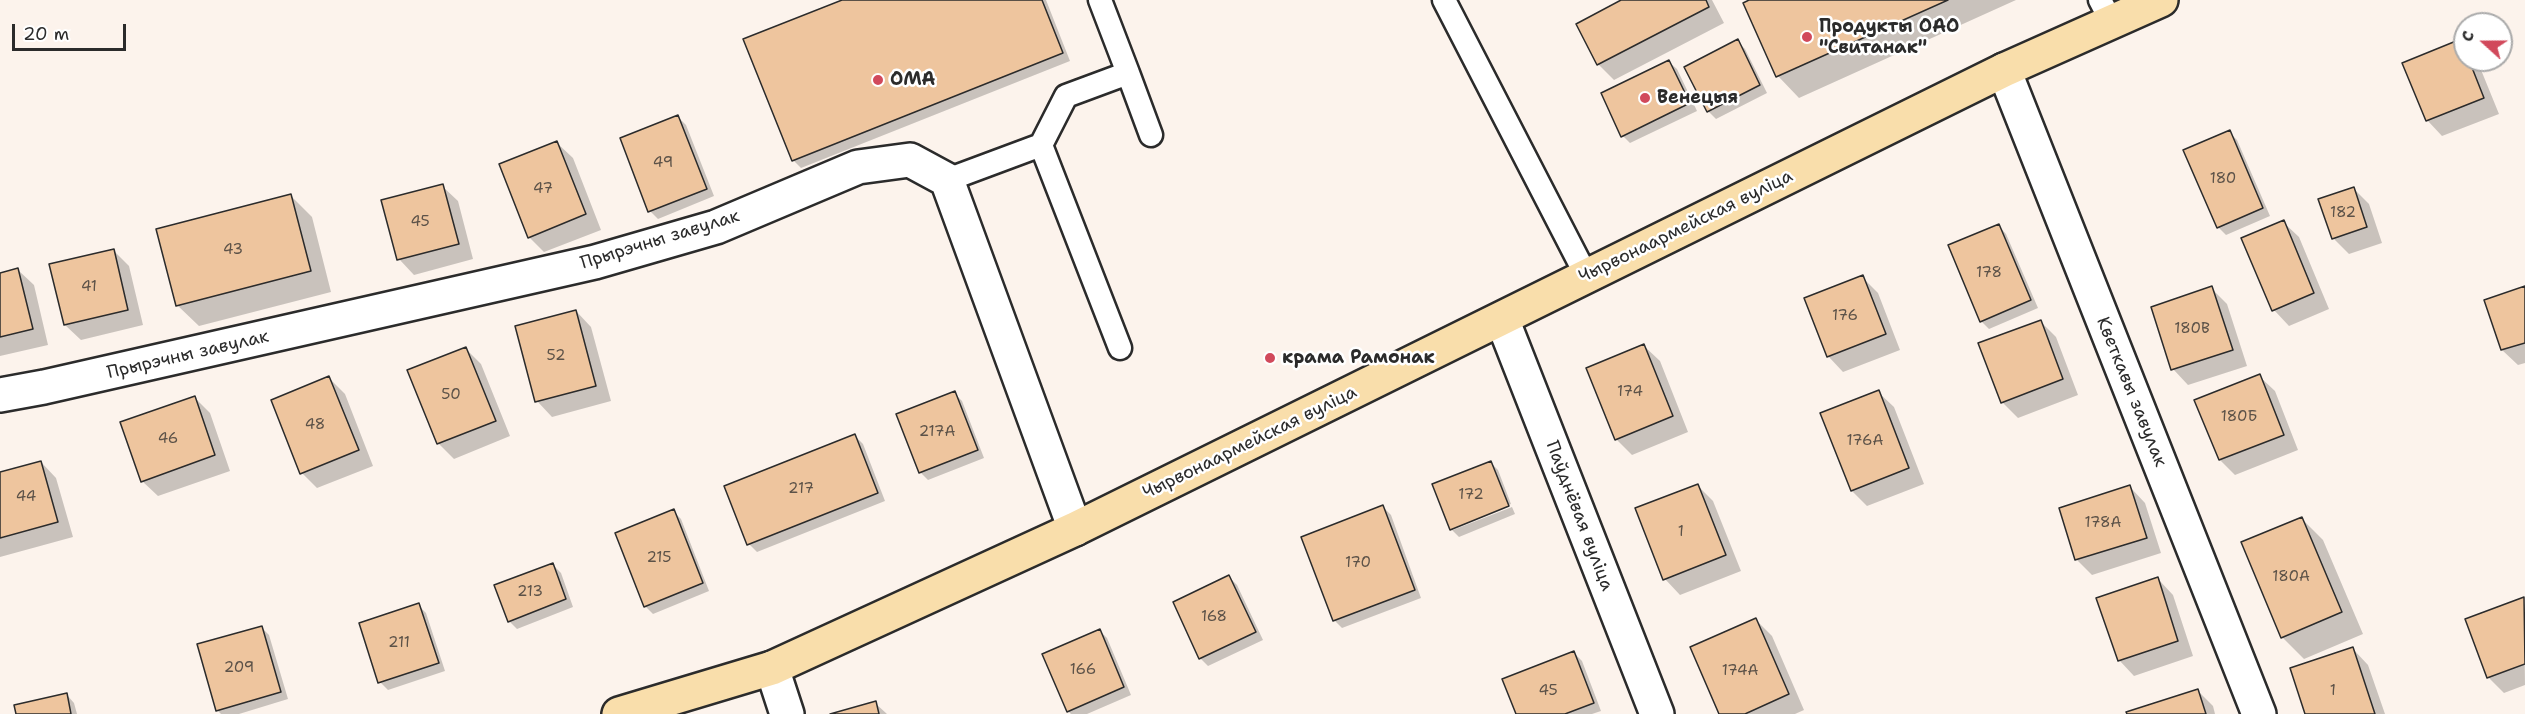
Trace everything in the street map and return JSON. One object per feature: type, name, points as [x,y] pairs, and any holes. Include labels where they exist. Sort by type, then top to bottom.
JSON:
[{"type":"highway","name":"Чырвонаармейская вуліца","points":[[620,714],[772,668],[1075,529],[2004,70],[2106,11],[2160,0]]},
{"type":"street","name":"Кветкавы завулак","points":[[2004,70],[2259,714]]},
{"type":"street","name":"Прырэчны завулак","points":[[0,395],[595,262],[716,227],[858,167],[910,160],[947,180]]},
{"type":"street","points":[[947,180],[1075,529]]},
{"type":"street","name":"Паўднёвая вуліца","points":[[1502,319],[1657,714]]},
{"type":"street","points":[[772,668],[787,714]]},
{"type":"lane","points":[[1100,0],[1150,135]]},
{"type":"lane","points":[[1444,0],[1587,277]]},
{"type":"lane","points":[[947,180],[1041,145],[1066,96],[1128,73]]},
{"type":"lane","points":[[1041,145],[1120,348]]},
{"type":"building","name":"ОМА","points":[[842,0],[1042,0],[1063,53],[792,161],[743,39]]},
{"type":"building","points":[[1621,0],[1706,0],[1709,7],[1597,65],[1576,24]]},
{"type":"building","points":[[1749,0],[1948,0],[1776,77],[1743,3]]},
{"type":"building","points":[[1738,39],[1760,85],[1707,112],[1684,67]]},
{"type":"building","points":[[2453,42],[2453,72],[2474,72],[2484,98],[2426,121],[2402,63]]},
{"type":"building","name":"Венецыя","points":[[1669,60],[1690,103],[1621,137],[1601,93]]},
{"type":"building","points":[[678,115],[707,189],[648,212],[620,138]]},
{"type":"building","points":[[2230,130],[2263,208],[2217,228],[2183,150]]},
{"type":"building","points":[[557,141],[586,214],[528,238],[499,164]]},
{"type":"building","points":[[443,184],[459,244],[397,260],[381,200]]},
{"type":"building","points":[[2354,187],[2367,227],[2332,239],[2318,199]]},
{"type":"building","points":[[291,194],[311,271],[176,306],[156,229]]},
{"type":"building","points":[[2284,220],[2314,293],[2272,311],[2241,238]]},
{"type":"building","points":[[1999,224],[2031,300],[1980,322],[1948,245]]},
{"type":"building","points":[[114,249],[128,310],[64,325],[49,264]]},
{"type":"building","points":[[18,268],[33,329],[0,337],[0,273]]},
{"type":"building","points":[[1863,275],[1886,334],[1827,357],[1804,298]]},
{"type":"building","points":[[2212,286],[2233,350],[2171,370],[2151,307]]},
{"type":"building","points":[[2525,286],[2525,343],[2501,350],[2484,300]]},
{"type":"building","points":[[576,310],[596,386],[535,402],[515,326]]},
{"type":"building","points":[[2041,320],[2063,379],[2001,403],[1978,343]]},
{"type":"building","points":[[1644,344],[1673,416],[1615,440],[1586,368]]},
{"type":"building","points":[[466,347],[496,421],[437,444],[407,370]]},
{"type":"building","points":[[2260,374],[2284,435],[2219,460],[2194,400]]},
{"type":"building","points":[[329,376],[359,450],[300,474],[271,400]]},
{"type":"building","points":[[1879,390],[1909,468],[1851,491],[1820,413]]},
{"type":"building","points":[[955,391],[978,450],[919,473],[896,414]]},
{"type":"building","points":[[195,396],[215,455],[141,482],[120,422]]},
{"type":"building","points":[[855,434],[878,493],[747,545],[724,486]]},
{"type":"building","points":[[41,461],[58,522],[0,538],[0,472]]},
{"type":"building","points":[[1491,461],[1509,506],[1450,530],[1432,484]]},
{"type":"building","points":[[1698,484],[1726,555],[1663,580],[1635,508]]},
{"type":"building","points":[[2130,485],[2147,538],[2075,560],[2059,508]]},
{"type":"building","points":[[1383,505],[1415,590],[1333,621],[1301,537]]},
{"type":"building","points":[[674,509],[703,583],[644,607],[615,533]]},
{"type":"building","points":[[2302,517],[2342,612],[2281,638],[2241,542]]},
{"type":"building","points":[[553,563],[566,599],[508,622],[494,585]]},
{"type":"building","points":[[1229,575],[1256,632],[1199,659],[1173,602]]},
{"type":"building","points":[[2158,577],[2178,641],[2118,661],[2096,598]]},
{"type":"building","points":[[2524,597],[2525,664],[2487,678],[2465,619]]},
{"type":"building","points":[[419,603],[439,663],[378,683],[359,623]]},
{"type":"building","points":[[1756,618],[1789,694],[1745,714],[1719,714],[1690,647]]},
{"type":"building","points":[[262,626],[281,692],[216,711],[197,644]]},
{"type":"building","points":[[1100,629],[1124,687],[1067,712],[1042,654]]},
{"type":"building","points":[[2353,647],[2375,714],[2305,714],[2290,668]]},
{"type":"building","points":[[1574,651],[1594,703],[1565,714],[1516,714],[1502,679]]},
{"type":"building","points":[[2198,689],[2206,714],[2127,714],[2126,712]]},
{"type":"building","points":[[67,693],[71,714],[16,714],[14,705]]},
{"type":"building","points":[[876,701],[879,714],[830,714]]},
{"type":"place","name":"Продукты ОАО \"Свитанак\"","points":[[1807,37]]},
{"type":"place","name":"ОМА","points":[[878,80]]},
{"type":"place","name":"Венецыя","points":[[1645,98]]},
{"type":"place","name":"крама Рамонак","points":[[1270,358]]}]
